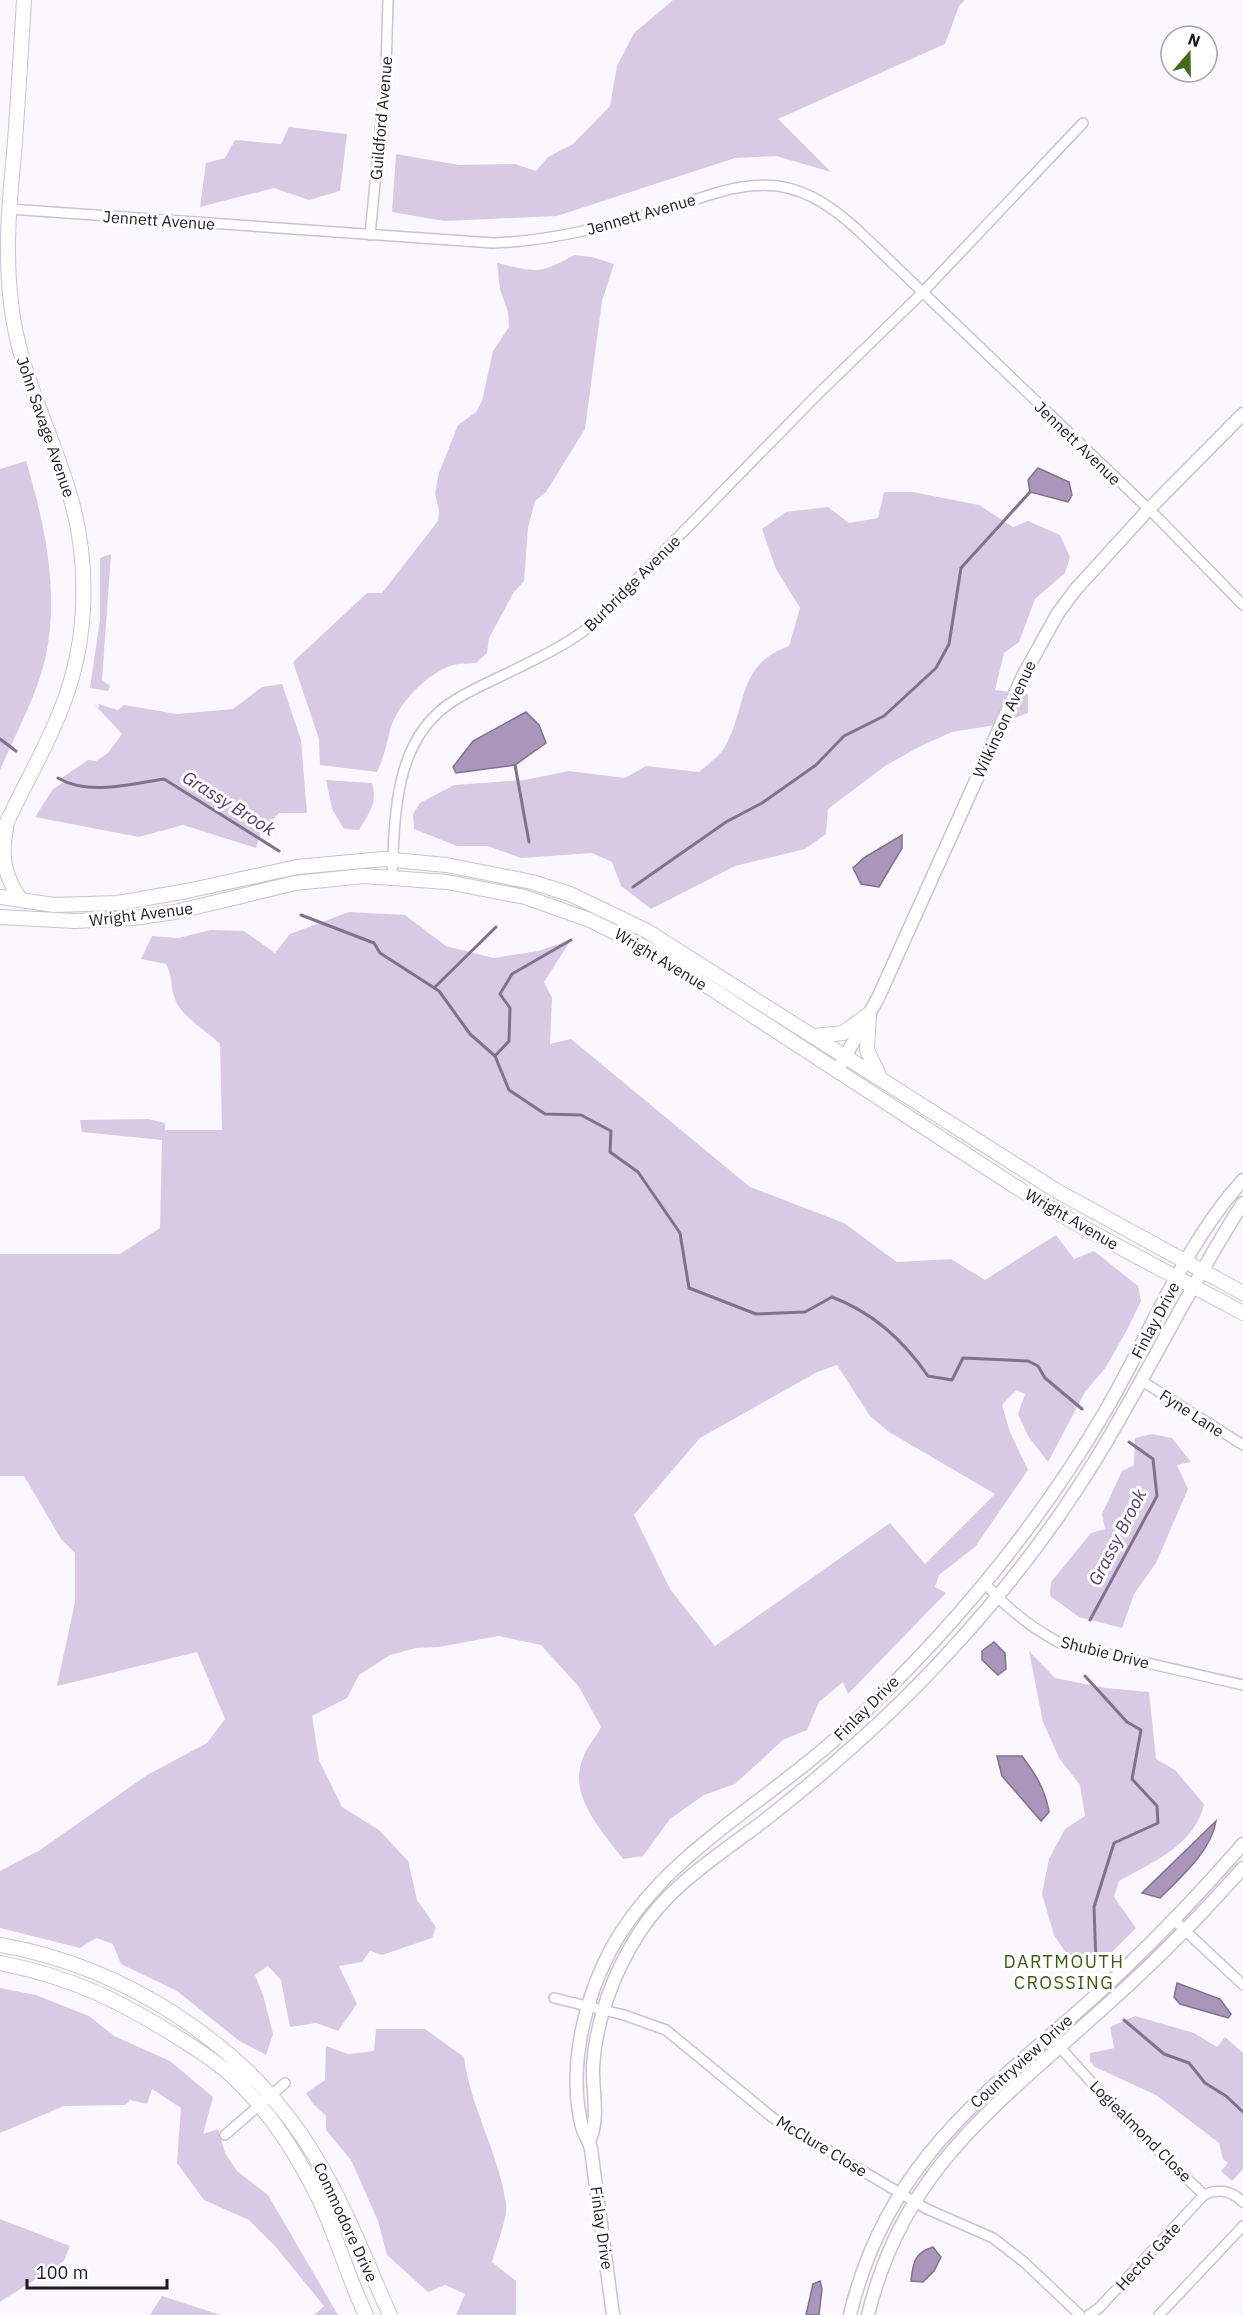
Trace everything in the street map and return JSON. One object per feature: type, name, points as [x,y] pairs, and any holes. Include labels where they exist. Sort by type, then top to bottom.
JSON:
[{"type":"main road","name":"John Savage Avenue","points":[[0,838],[68,692],[79,640],[83,582],[80,540],[69,491],[26,376],[16,336],[8,270],[9,209],[24,0]]},
{"type":"main road","points":[[0,829],[10,814]]},
{"type":"main road","points":[[10,814],[3,839],[3,865],[9,882],[21,900]]},
{"type":"main road","name":"Wright Avenue","points":[[0,897],[54,905],[118,903],[187,891],[297,867],[393,859],[489,871],[570,894],[646,931],[847,1055],[1048,1185],[1243,1293]]},
{"type":"main road","name":"Wright Avenue","points":[[3,920],[75,921],[133,918],[175,912],[295,883],[364,876],[392,876],[470,886],[525,897],[590,920],[658,954],[1082,1227],[1243,1313]]},
{"type":"main road","points":[[815,1036],[843,1033],[869,1014]]},
{"type":"main road","points":[[869,1014],[867,1050],[870,1061],[881,1077]]},
{"type":"main road","name":"Commodore Drive","points":[[0,1945],[73,1964],[112,1979],[160,2005],[213,2043],[264,2100],[315,2190],[366,2315]]},
{"type":"main road","name":"Commodore Drive","points":[[0,1963],[56,1976],[140,2013],[286,2113],[324,2172],[390,2315]]},
{"type":"street","name":"Guildford Avenue","points":[[370,235],[386,70],[388,0]]},
{"type":"street","name":"Burbridge Avenue","points":[[392,876],[397,797],[402,772],[411,749],[436,714],[454,700],[552,651],[595,622],[816,396],[922,293],[1083,123]]},
{"type":"street","name":"Jennett Avenue","points":[[9,209],[455,243],[519,243],[600,227],[739,187],[777,186],[801,192],[836,210],[1148,510],[1243,606]]},
{"type":"street","name":"Wilkinson Avenue","points":[[837,1071],[869,1014],[1040,643],[1076,589],[1148,510],[1243,414]]},
{"type":"street","name":"Finlay Drive","points":[[613,2315],[590,2141],[582,2130],[578,2083],[580,2046],[588,2006],[613,1946],[639,1906],[660,1882],[689,1854],[784,1782],[841,1734],[985,1583],[1047,1501],[1092,1434],[1210,1221],[1243,1180]]},
{"type":"street","name":"Finlay Drive","points":[[590,2141],[595,2129],[594,2051],[604,2010],[632,1945],[649,1919],[669,1895],[705,1864],[795,1796],[863,1738],[933,1670],[998,1599],[1055,1522],[1142,1381],[1243,1203]]},
{"type":"street","name":"Fyne Lane","points":[[1142,1381],[1243,1445]]},
{"type":"street","name":"Shubie Drive","points":[[985,1583],[998,1599],[1060,1643],[1243,1685]]},
{"type":"street","name":"Countryview Drive","points":[[850,2315],[870,2250],[900,2193],[935,2144],[960,2116],[1174,1920],[1243,1844]]},
{"type":"street","name":"Countryview Drive","points":[[868,2315],[881,2270],[914,2201],[938,2165],[967,2132],[1185,1930],[1243,1868]]},
{"type":"street","points":[[1174,1920],[1243,1985]]},
{"type":"street","name":"McClure Close","points":[[554,1998],[604,2010],[666,2030],[773,2118],[914,2201],[965,2228],[993,2238],[1024,2262],[1080,2315]]},
{"type":"street","name":"Logiealmond Close","points":[[1049,2035],[1118,2112],[1204,2195],[1223,2191],[1241,2195]]},
{"type":"street","points":[[225,2135],[285,2083]]},
{"type":"street","name":"Hector Gate","points":[[1089,2315],[1099,2308],[1204,2195]]},
{"type":"street","points":[[1159,2315],[1243,2226]]},
{"type":"shaded area","points":[[673,0],[965,0],[959,6],[945,44],[778,119],[831,172],[776,156],[735,158],[557,216],[444,221],[392,212],[396,154],[459,165],[515,164],[536,171],[548,157],[573,144],[610,106],[617,66],[634,33]]},
{"type":"shaded area","points":[[289,127],[347,134],[340,191],[309,200],[274,188],[200,207],[206,163],[225,158],[235,140],[281,144]]},
{"type":"shaded area","points":[[574,255],[592,257],[614,264],[602,301],[585,429],[546,492],[535,501],[528,528],[524,581],[514,592],[489,638],[487,653],[476,663],[456,664],[433,675],[415,690],[400,708],[391,727],[377,772],[320,765],[319,739],[293,662],[367,593],[382,593],[438,521],[439,511],[435,493],[439,473],[458,425],[476,412],[482,401],[493,351],[509,327],[508,312],[500,289],[497,263],[537,270],[553,266]]},
{"type":"shaded area","points":[[26,461],[39,509],[48,559],[51,585],[49,635],[45,660],[36,688],[0,770],[0,469]]},
{"type":"shaded area","points":[[1038,468],[1069,482],[1072,495],[1068,502],[1030,492],[1028,480]]},
{"type":"shaded area","points":[[884,492],[913,492],[979,505],[1013,527],[1028,521],[1060,535],[1070,557],[1065,573],[1035,599],[1019,642],[1004,653],[995,690],[1028,694],[1028,713],[996,725],[952,732],[919,747],[885,766],[828,809],[826,834],[805,849],[735,866],[651,909],[621,886],[612,862],[592,853],[521,858],[488,846],[457,846],[414,829],[413,814],[420,803],[454,785],[525,780],[569,771],[625,778],[646,766],[699,772],[724,749],[752,675],[772,654],[789,646],[800,608],[776,569],[762,529],[786,512],[828,507],[849,523],[878,518]]},
{"type":"shaded area","points":[[111,554],[102,680],[110,686],[108,691],[90,688],[100,620],[100,558]]},
{"type":"shaded area","points":[[282,684],[301,740],[307,813],[279,813],[261,833],[256,848],[183,825],[139,837],[35,817],[53,789],[64,782],[60,779],[88,760],[96,761],[108,753],[122,734],[94,704],[99,708],[98,704],[118,710],[124,705],[177,714],[233,709],[262,687]]},
{"type":"shaded area","points":[[526,712],[539,725],[546,743],[515,765],[456,773],[453,767],[473,741]]},
{"type":"shaded area","points":[[326,780],[372,783],[373,802],[359,830],[344,829],[332,809]]},
{"type":"shaded area","points":[[902,835],[902,848],[879,887],[861,884],[853,868],[865,857]]},
{"type":"shaded area","points":[[349,912],[405,915],[446,946],[494,958],[538,951],[571,940],[544,982],[552,998],[550,1044],[571,1039],[750,1187],[844,1223],[897,1262],[951,1259],[985,1280],[1056,1235],[1074,1259],[1094,1251],[1138,1286],[1141,1301],[1106,1367],[1085,1392],[1048,1462],[1028,1436],[1018,1414],[1025,1394],[1016,1390],[1002,1405],[1010,1432],[1028,1470],[975,1547],[939,1575],[935,1587],[946,1593],[848,1694],[843,1682],[819,1702],[807,1730],[783,1740],[735,1784],[704,1795],[670,1819],[643,1856],[623,1859],[588,1811],[579,1784],[580,1770],[584,1755],[601,1727],[579,1687],[541,1645],[499,1636],[439,1647],[416,1648],[390,1655],[359,1675],[347,1698],[312,1716],[319,1760],[342,1807],[379,1830],[408,1861],[417,1900],[436,1927],[432,1938],[382,1955],[370,1951],[362,1962],[339,1966],[357,2004],[338,2031],[316,2023],[290,2027],[281,1980],[268,1966],[255,1975],[263,1995],[273,2034],[266,2055],[238,2040],[177,1991],[121,1964],[113,1944],[96,1938],[80,1948],[0,1928],[0,1871],[40,1850],[147,1775],[207,1743],[225,1719],[197,1652],[57,1686],[75,1602],[75,1553],[61,1539],[24,1476],[0,1476],[0,1254],[120,1254],[160,1228],[162,1140],[82,1132],[80,1120],[148,1119],[165,1123],[165,1130],[222,1130],[220,1044],[181,1010],[174,996],[166,964],[141,959],[152,936],[178,938],[211,930],[244,931],[275,953],[290,934]],"holes":[[[837,1365],[870,1416],[889,1432],[995,1494],[925,1564],[890,1523],[715,1646],[670,1589],[634,1515],[700,1438],[817,1372]]]},
{"type":"shaded area","points":[[1152,1434],[1172,1438],[1191,1462],[1177,1465],[1188,1489],[1156,1563],[1134,1594],[1122,1628],[1079,1617],[1050,1596],[1051,1582],[1091,1533],[1105,1529],[1102,1514],[1122,1471],[1134,1465],[1135,1438]]},
{"type":"shaded area","points":[[994,1642],[1005,1653],[1006,1669],[998,1675],[982,1660],[982,1651]]},
{"type":"shaded area","points":[[1029,1651],[1055,1678],[1106,1688],[1149,1692],[1156,1759],[1175,1770],[1204,1804],[1192,1831],[1171,1851],[1119,1881],[1114,1897],[1136,1928],[1108,1956],[1074,1965],[1054,1935],[1042,1894],[1049,1859],[1065,1829],[1085,1816],[1080,1785],[1059,1758],[1043,1722]]},
{"type":"shaded area","points":[[997,1756],[1022,1756],[1032,1770],[1042,1789],[1049,1812],[1041,1821],[1002,1776]]},
{"type":"shaded area","points":[[1216,1821],[1202,1853],[1160,1898],[1142,1893]]},
{"type":"shaded area","points":[[1177,1983],[1220,1999],[1231,2014],[1228,2018],[1180,2004],[1174,1997]]},
{"type":"shaded area","points":[[0,1988],[36,1995],[89,2016],[114,2036],[170,2061],[213,2097],[203,2134],[218,2129],[225,2153],[237,2171],[268,2195],[338,2315],[314,2315],[324,2306],[275,2246],[249,2220],[204,2200],[177,2163],[181,2108],[152,2089],[147,2104],[130,2100],[125,2105],[64,2106],[0,2133]]},
{"type":"shaded area","points":[[1135,2016],[1194,2033],[1217,2047],[1225,2037],[1243,2053],[1243,2169],[1232,2181],[1221,2171],[1228,2163],[1223,2159],[1219,2143],[1156,2095],[1095,2067],[1090,2061],[1090,2053],[1114,2048],[1110,2027]]},
{"type":"shaded area","points":[[376,2029],[425,2029],[464,2057],[472,2094],[497,2167],[506,2204],[504,2224],[492,2262],[516,2281],[516,2315],[456,2315],[465,2294],[445,2285],[428,2292],[387,2255],[378,2221],[351,2160],[326,2130],[326,2116],[313,2104],[306,2093],[325,2080],[326,2046],[348,2054],[374,2051]]},
{"type":"shaded area","points":[[0,2219],[70,2246],[64,2261],[0,2302]]},
{"type":"shaded area","points":[[933,2247],[941,2257],[934,2271],[923,2282],[911,2281],[918,2256]]},
{"type":"shaded area","points":[[820,2281],[822,2289],[819,2315],[806,2315],[813,2284]]},
{"type":"shaded area","points":[[162,2296],[221,2315],[150,2315]]},
{"type":"waterway","points":[[633,887],[726,822],[762,803],[816,765],[844,736],[884,716],[936,668],[949,644],[961,568],[1030,492]]},
{"type":"waterway","name":"Grassy Brook","points":[[0,739],[16,751]]},
{"type":"waterway","points":[[515,765],[529,842]]},
{"type":"waterway","name":"Grassy Brook","points":[[58,778],[96,788],[164,779],[279,851]]},
{"type":"waterway","name":"Grassy Brook","points":[[301,915],[374,943],[380,953],[439,991],[470,1034],[495,1056],[509,1090],[545,1114],[581,1115],[611,1131],[610,1152],[638,1172],[680,1233],[689,1288],[756,1314],[805,1312],[832,1297],[874,1319],[898,1340],[928,1376],[952,1380],[963,1358],[1028,1361],[1038,1366],[1045,1378],[1082,1409]]},
{"type":"waterway","points":[[434,988],[496,927]]},
{"type":"waterway","points":[[495,1056],[509,1041],[510,1008],[500,994],[512,974],[571,940]]},
{"type":"waterway","name":"Grassy Brook","points":[[1090,1620],[1157,1496],[1153,1459],[1129,1442]]},
{"type":"waterway","name":"Grassy Brook","points":[[1085,1676],[1127,1722],[1141,1730],[1132,1779],[1157,1806],[1158,1823],[1114,1843],[1094,1907],[1096,1963]]},
{"type":"waterway","name":"Grassy Brook","points":[[1124,2020],[1164,2054],[1189,2063],[1205,2083],[1226,2096],[1243,2112]]},
{"type":"district","name":"DARTMOUTH CROSSING","points":[[1064,1971]]}]
